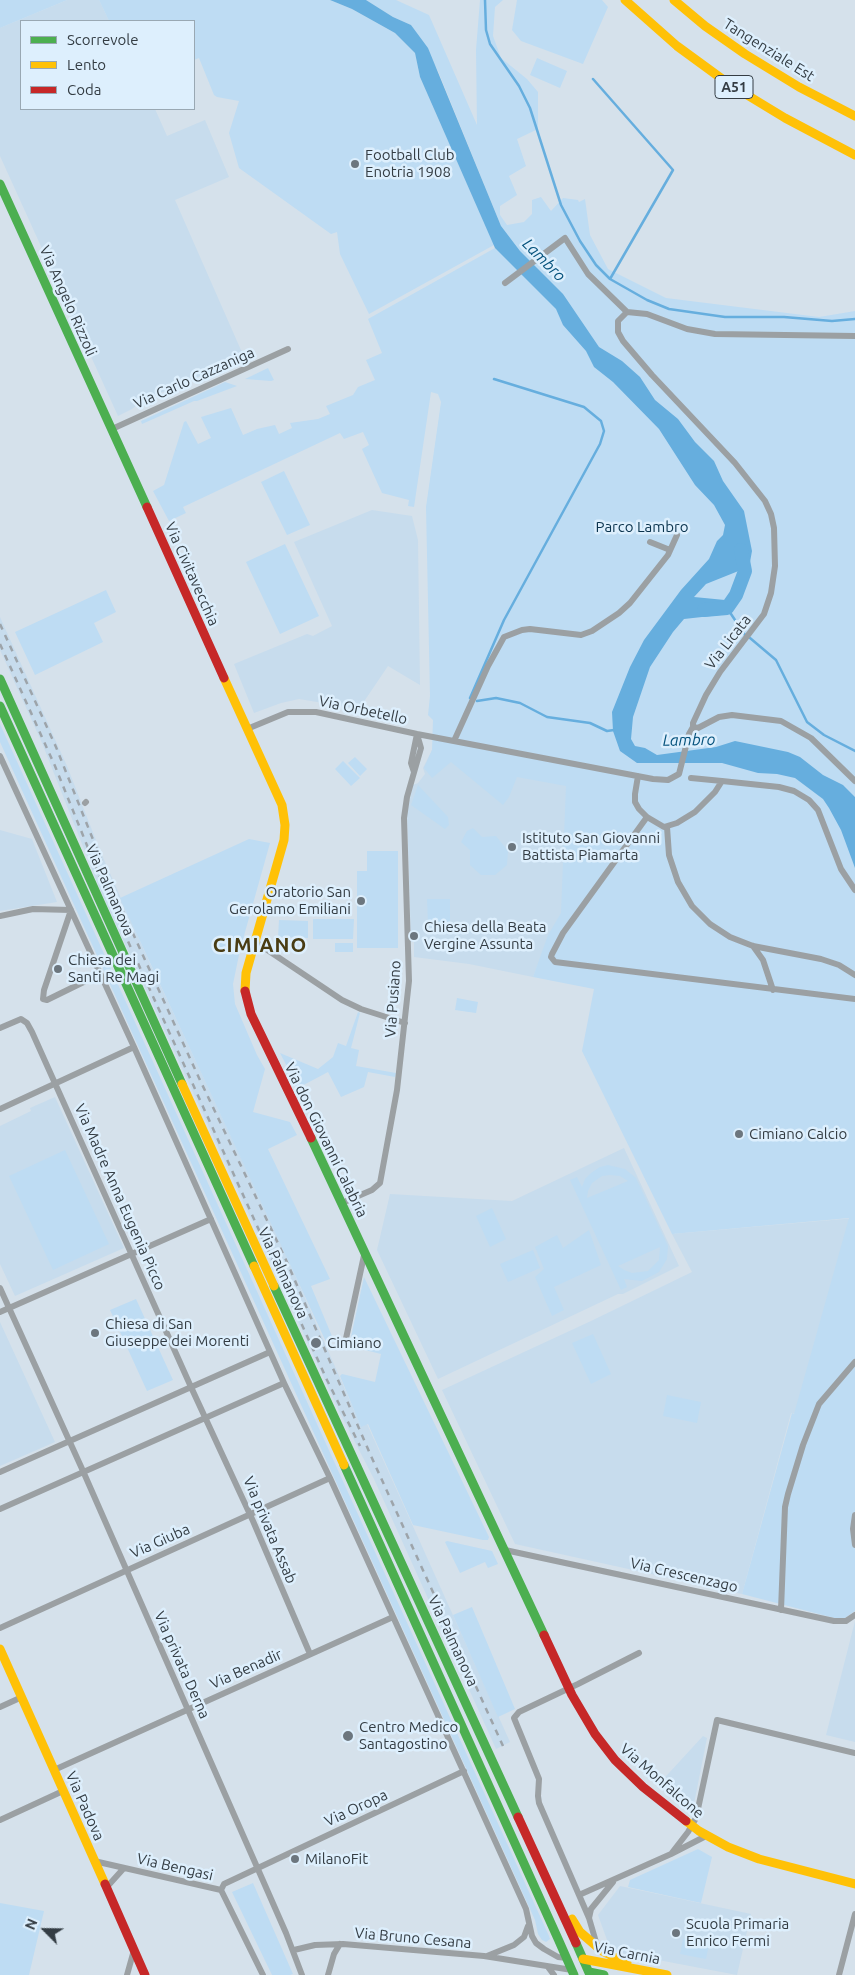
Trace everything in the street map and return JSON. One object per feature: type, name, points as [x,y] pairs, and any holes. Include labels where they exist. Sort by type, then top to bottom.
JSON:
[{"type":"main road","name":"A51","points":[[625,0],[682,50],[729,84],[785,118],[855,155]]},
{"type":"main road","name":"Tangenziale Est","points":[[674,0],[705,26],[745,54],[855,116]]},
{"type":"main road","name":"Via Angelo Rizzoli","points":[[0,184],[112,429]]},
{"type":"main road","name":"Via Civitavecchia","points":[[112,429],[247,729]]},
{"type":"main road","name":"Via Palmanova","points":[[0,679],[236,1202],[539,1860],[589,1974]]},
{"type":"main road","name":"Via Palmanova","points":[[0,706],[573,1972]]},
{"type":"main road","name":"Via don Giovanni Calabria","points":[[247,729],[278,794],[285,821],[282,848],[246,969],[246,1000],[251,1014],[365,1250],[504,1550]]},
{"type":"main road","name":"Via Monfalcone","points":[[504,1550],[569,1688],[591,1728],[611,1755],[640,1784],[692,1827],[728,1848],[759,1860],[855,1884]]},
{"type":"main road","name":"Via Padova","points":[[0,1649],[145,1975]]},
{"type":"main road","points":[[539,1860],[546,1868],[577,1927],[602,1951],[648,1972]]},
{"type":"main road","points":[[567,1958],[573,1956],[583,1959]]},
{"type":"main road","name":"Via Carnia","points":[[583,1959],[666,1975]]},
{"type":"main road","points":[[573,1972],[589,1974]]},
{"type":"main road","name":"Via Carnia","points":[[589,1974],[604,1975]]},
{"type":"street","points":[[507,282],[565,238],[588,274],[627,312],[647,314],[687,329],[715,334],[855,336]]},
{"type":"street","name":"Via Licata","points":[[417,734],[668,780],[680,774],[694,718],[712,684],[764,614],[771,593],[775,566],[773,521],[765,501],[735,462],[652,375],[623,341],[617,327],[620,317],[627,312]]},
{"type":"street","name":"Via Carlo Cazzaniga","points":[[112,429],[288,349]]},
{"type":"street","points":[[454,741],[488,666],[504,637],[530,629],[581,635],[592,631],[630,603],[670,550],[677,535]]},
{"type":"street","points":[[650,542],[670,550]]},
{"type":"street","name":"Via Orbetello","points":[[247,729],[285,713],[307,711],[337,715],[417,734]]},
{"type":"street","points":[[693,727],[698,728],[720,717],[732,715],[781,721],[811,738],[855,781]]},
{"type":"street","name":"Via Pusiano","points":[[342,1203],[374,1188],[380,1181],[398,1083],[409,968],[404,818],[406,800],[414,772],[411,763],[417,734]]},
{"type":"street","points":[[0,756],[134,1047],[284,1383],[330,1478],[464,1771],[526,1909],[528,1926],[533,1938],[540,1946],[554,1955],[567,1958]]},
{"type":"street","points":[[638,776],[635,802],[638,809],[647,817],[667,827],[695,812],[715,792],[722,781]]},
{"type":"street","points":[[691,778],[778,787],[794,791],[809,800],[818,810],[841,868],[855,890]]},
{"type":"street","points":[[647,817],[563,933],[552,954],[552,960],[558,963],[855,999]]},
{"type":"street","points":[[667,827],[671,862],[678,882],[690,902],[714,926],[730,936],[753,946],[821,959],[839,965],[855,975]]},
{"type":"street","points":[[0,916],[33,909],[71,910]]},
{"type":"street","points":[[71,910],[44,990],[43,999],[47,1000],[100,974]]},
{"type":"street","points":[[254,941],[342,1000],[361,1009],[405,1024]]},
{"type":"street","points":[[753,946],[763,960],[773,990]]},
{"type":"street","name":"Via Madre Anna Eugenia Picco","points":[[0,1028],[23,1019],[28,1024],[206,1417]]},
{"type":"street","points":[[0,1109],[134,1047]]},
{"type":"street","points":[[0,1312],[211,1219]]},
{"type":"street","points":[[345,1343],[365,1250]]},
{"type":"street","name":"Via privata Derna","points":[[0,1288],[258,1868],[294,1950],[302,1975]]},
{"type":"street","points":[[0,1472],[270,1352]]},
{"type":"street","points":[[782,1610],[785,1507],[788,1494],[803,1445],[820,1404],[855,1362]]},
{"type":"street","points":[[0,1509],[284,1383]]},
{"type":"street","name":"Via privata Assab","points":[[206,1417],[310,1654]]},
{"type":"street","name":"Via Giuba","points":[[0,1628],[126,1569],[330,1478]]},
{"type":"street","points":[[855,1515],[853,1529],[855,1545]]},
{"type":"street","name":"Via Crescenzago","points":[[504,1550],[839,1622],[848,1620],[855,1615]]},
{"type":"street","name":"Via Benadir","points":[[54,1770],[393,1617]]},
{"type":"street","points":[[602,1951],[594,1938],[589,1918],[539,1803],[539,1779],[514,1718],[519,1712],[639,1653]]},
{"type":"street","points":[[0,1707],[22,1697]]},
{"type":"street","points":[[671,1854],[692,1827],[696,1816],[718,1720],[855,1753]]},
{"type":"street","name":"Via Oropa","points":[[221,1890],[224,1884],[464,1771]]},
{"type":"street","points":[[0,1820],[63,1791]]},
{"type":"street","points":[[579,1895],[616,1880],[706,1836]]},
{"type":"street","name":"Via Bengasi","points":[[94,1861],[221,1890]]},
{"type":"street","name":"Via Bengasi","points":[[106,1888],[124,1868]]},
{"type":"street","points":[[589,1918],[592,1909],[616,1880]]},
{"type":"street","points":[[221,1890],[262,1975]]},
{"type":"street","points":[[839,1975],[855,1914]]},
{"type":"street","name":"Via Bruno Cesana","points":[[484,1956],[514,1945],[524,1937],[528,1926]]},
{"type":"street","points":[[328,1975],[334,1954],[340,1944]]},
{"type":"street","name":"Via Bruno Cesana","points":[[294,1950],[340,1944],[484,1956],[573,1972]]},
{"type":"street","points":[[127,1975],[134,1949]]},
{"type":"street","points":[[548,1967],[554,1975]]},
{"type":"shaded area","points":[[67,0],[99,0],[109,20],[20,20],[20,110],[155,110],[167,136],[205,120],[229,177],[175,200],[244,357],[142,401],[118,416],[0,156],[0,28]]},
{"type":"shaded area","points":[[372,510],[412,516],[418,540],[420,685],[388,666],[365,700],[365,710],[299,699],[281,703],[254,713],[234,664],[307,634],[313,636],[332,626],[294,542]]},
{"type":"shaded area","points":[[0,617],[67,766],[101,853],[147,957],[280,1241],[361,1426],[367,1424],[510,1742],[496,1749],[374,1479],[339,1411],[99,887],[42,743],[0,650]]},
{"type":"shaded area","name":"Istituto San Giovanni Battista Piamarta","points":[[432,750],[557,780],[634,826],[556,923],[533,977],[469,964],[414,957],[414,942],[411,942],[407,812],[413,785],[418,783],[425,774],[423,768]]},
{"type":"shaded area","points":[[0,830],[32,839],[57,902],[0,911]]},
{"type":"shaded area","points":[[55,1097],[124,1248],[15,1296],[0,1264],[0,1126],[31,1111],[30,1108]]},
{"type":"shaded area","points":[[624,1148],[679,1266],[623,1294],[618,1294],[438,1379],[377,1250],[390,1194],[512,1201]]},
{"type":"shaded area","points":[[855,1218],[804,1416],[791,1413],[742,1594],[515,1544],[442,1390],[692,1272],[672,1234]]},
{"type":"shaded area","points":[[0,1322],[55,1442],[0,1466]]},
{"type":"shaded area","points":[[855,1621],[855,1742],[826,1735]]},
{"type":"shaded area","points":[[703,1736],[707,1738],[692,1814],[657,1786]]},
{"type":"shaded area","name":"Scuola Primaria Enrico Fermi","points":[[620,1886],[751,1914],[737,1975],[611,1951],[598,1915]]},
{"type":"green space","points":[[0,0],[67,0],[0,28]]},
{"type":"green space","name":"Football Club Enotria 1908","points":[[99,0],[330,0],[352,9],[395,33],[415,53],[420,77],[494,245],[369,314],[340,254],[337,232],[331,234],[239,168],[229,133],[239,101],[214,95],[199,58],[195,60],[195,20],[109,20]]},
{"type":"green space","name":"Parco Lambro","points":[[366,0],[396,0],[429,15],[477,125],[476,50],[480,0],[503,0],[495,7],[493,36],[501,58],[527,79],[538,92],[538,129],[517,139],[526,166],[509,176],[517,195],[500,206],[500,215],[507,225],[524,222],[532,214],[532,200],[541,197],[551,211],[563,198],[578,200],[579,202],[585,199],[590,235],[608,269],[666,298],[819,317],[855,311],[855,1611],[845,1618],[838,1619],[742,1594],[849,1218],[672,1234],[582,1051],[594,989],[533,977],[548,935],[561,913],[566,786],[517,777],[509,797],[503,805],[451,762],[432,778],[424,768],[432,750],[433,720],[428,715],[430,696],[426,507],[441,402],[438,394],[431,392],[414,507],[408,506],[409,500],[382,493],[362,449],[369,445],[363,432],[344,439],[340,433],[183,507],[186,513],[169,521],[153,491],[164,485],[184,422],[186,421],[198,444],[211,438],[201,417],[231,408],[243,435],[257,429],[275,425],[279,434],[292,428],[290,423],[318,419],[330,414],[326,406],[353,395],[358,387],[375,380],[366,360],[382,353],[368,319],[495,248],[497,250],[501,226],[438,71],[411,25],[393,17]]},
{"type":"green space","points":[[517,0],[602,0],[608,7],[583,64],[521,41],[512,30]]},
{"type":"green space","points":[[537,58],[567,71],[560,88],[530,75]]},
{"type":"green space","points":[[268,368],[274,380],[245,379]]},
{"type":"green space","points":[[225,382],[237,386],[194,401],[142,424],[141,421]]},
{"type":"green space","points":[[284,471],[310,525],[287,535],[261,482]]},
{"type":"green space","points":[[285,544],[319,616],[280,634],[246,562]]},
{"type":"green space","points":[[106,590],[116,612],[94,623],[103,642],[35,675],[15,632]]},
{"type":"green space","points":[[0,724],[549,1936],[550,1939],[546,1942],[538,1934],[535,1920],[0,742]]},
{"type":"green space","points":[[355,757],[367,769],[360,776],[348,763]]},
{"type":"green space","points":[[343,761],[360,778],[351,786],[335,769]]},
{"type":"green space","points":[[418,785],[448,817],[449,825],[445,829],[411,805]]},
{"type":"green space","points":[[473,828],[482,837],[496,836],[508,851],[507,865],[495,875],[481,875],[470,865],[470,850],[461,842],[467,831]]},
{"type":"green space","points":[[249,839],[270,843],[240,950],[233,984],[235,1004],[265,1069],[253,1112],[290,1122],[297,1135],[268,1149],[330,1279],[311,1286],[334,1341],[327,1344],[120,898]]},
{"type":"green space","points":[[367,851],[398,851],[398,948],[357,948],[357,871],[367,871]]},
{"type":"green space","points":[[427,899],[450,899],[450,922],[428,923]]},
{"type":"green space","points":[[313,919],[354,919],[353,939],[313,939]]},
{"type":"green space","points":[[279,920],[308,921],[308,938],[278,937]]},
{"type":"green space","points":[[335,943],[353,943],[353,952],[335,952]]},
{"type":"green space","points":[[457,998],[478,1002],[476,1013],[455,1010]]},
{"type":"green space","points":[[358,1012],[360,1013],[351,1048],[359,1050],[356,1066],[396,1073],[395,1077],[368,1072],[364,1087],[341,1097],[328,1072],[296,1089],[294,1080],[280,1053],[318,1069],[333,1057],[338,1043],[346,1046]]},
{"type":"green space","points":[[65,1150],[109,1244],[53,1270],[9,1176]]},
{"type":"green space","points":[[608,1165],[625,1169],[636,1178],[668,1246],[667,1259],[659,1272],[642,1281],[624,1279],[627,1287],[621,1290],[570,1180],[577,1177],[582,1187],[585,1179],[600,1167]],"holes":[[[602,1176],[620,1176],[628,1181],[587,1198],[592,1183]],[[660,1247],[659,1260],[648,1271],[632,1273],[618,1266]]]},
{"type":"green space","points":[[492,1208],[506,1239],[490,1247],[476,1216]]},
{"type":"green space","points":[[589,1230],[601,1265],[554,1287],[564,1310],[552,1316],[535,1277],[544,1269],[535,1247],[557,1235],[563,1248]]},
{"type":"green space","points":[[533,1250],[540,1268],[508,1282],[500,1264]]},
{"type":"green space","points":[[364,1277],[489,1537],[488,1540],[413,1525],[368,1424],[361,1427],[340,1376],[342,1374],[375,1382],[381,1354],[349,1346]]},
{"type":"green space","points":[[136,1299],[173,1380],[147,1391],[110,1310]]},
{"type":"green space","points":[[593,1334],[611,1374],[591,1384],[572,1343]]},
{"type":"green space","points":[[667,1395],[701,1402],[697,1423],[663,1416]]},
{"type":"green space","points":[[445,1542],[492,1551],[498,1564],[488,1568],[485,1562],[460,1573]]},
{"type":"green space","points":[[472,1607],[515,1709],[498,1717],[453,1615]]},
{"type":"green space","points":[[698,1849],[712,1857],[701,1903],[628,1887],[630,1880]]},
{"type":"green space","points":[[253,1883],[293,1974],[272,1975],[232,1892]]},
{"type":"green space","points":[[0,1903],[44,1911],[29,1975],[0,1975]]},
{"type":"green space","points":[[683,1939],[709,1944],[706,1959],[680,1954]]},
{"type":"water","points":[[330,0],[366,0],[393,17],[411,25],[428,48],[501,226],[520,251],[563,294],[599,347],[622,361],[640,377],[655,400],[678,419],[695,442],[714,461],[723,481],[744,511],[752,551],[750,562],[741,570],[706,584],[694,597],[725,600],[720,615],[684,619],[650,667],[633,717],[631,739],[635,746],[645,748],[657,755],[716,747],[735,741],[788,752],[800,757],[823,775],[843,785],[855,797],[855,868],[841,830],[823,799],[795,778],[777,774],[758,773],[722,763],[637,763],[620,751],[613,731],[612,712],[630,667],[644,640],[681,590],[709,559],[717,541],[723,535],[725,525],[714,505],[695,485],[659,429],[613,382],[594,367],[586,351],[563,325],[556,309],[495,248],[420,77],[415,53],[395,33],[352,9]]},
{"type":"waterway","points":[[485,0],[486,30],[490,44],[519,86],[530,108],[561,205],[580,241],[596,265],[610,279],[647,300],[669,309],[725,317],[784,317],[832,321],[855,319]]},
{"type":"waterway","points":[[593,79],[673,170],[610,279]]},
{"type":"waterway","points":[[470,698],[504,620],[600,444],[604,431],[601,421],[584,407],[494,379]]},
{"type":"waterway","name":"Lambro","points":[[704,610],[727,608],[736,595],[745,571],[741,550]]},
{"type":"waterway","points":[[727,608],[745,635]]},
{"type":"waterway","points":[[750,638],[776,660],[807,722],[824,735],[855,751]]},
{"type":"waterway","points":[[477,701],[496,698],[520,703],[547,717],[590,723],[607,731],[614,730]]},
{"type":"railway","points":[[0,624],[56,747],[114,892],[199,1078],[286,1260],[371,1456],[503,1746]]},
{"type":"railway","points":[[0,644],[55,766],[107,895],[327,1380],[360,1446]]},
{"type":"traffic: fast","points":[[0,184],[147,507]]},
{"type":"traffic: fast","points":[[0,679],[182,1084]]},
{"type":"traffic: fast","points":[[0,706],[254,1266]]},
{"type":"traffic: fast","points":[[311,1138],[544,1635]]},
{"type":"traffic: fast","points":[[274,1286],[518,1817]]},
{"type":"traffic: fast","points":[[344,1465],[559,1941]]},
{"type":"traffic: fast","points":[[559,1941],[574,1975]]},
{"type":"traffic: fast","points":[[576,1943],[590,1975]]},
{"type":"traffic: fast","points":[[589,1972],[604,1975]]},
{"type":"traffic: slow","points":[[625,0],[677,46],[729,84],[785,118],[855,155]]},
{"type":"traffic: slow","points":[[674,0],[705,26],[745,54],[799,87],[855,116]]},
{"type":"traffic: slow","points":[[224,678],[282,805],[285,825],[284,840],[246,973],[245,991]]},
{"type":"traffic: slow","points":[[182,1084],[274,1286]]},
{"type":"traffic: slow","points":[[254,1266],[344,1465]]},
{"type":"traffic: slow","points":[[0,1649],[105,1884]]},
{"type":"traffic: slow","points":[[686,1821],[699,1831],[728,1847],[759,1859],[855,1884]]},
{"type":"traffic: slow","points":[[572,1919],[580,1932],[602,1951]]},
{"type":"traffic: slow","points":[[602,1951],[627,1963]]},
{"type":"traffic: slow","points":[[583,1959],[667,1975]]},
{"type":"traffic: jam","points":[[147,507],[224,678]]},
{"type":"traffic: jam","points":[[245,991],[251,1014],[311,1138]]},
{"type":"traffic: jam","points":[[544,1635],[572,1695],[595,1734],[615,1760],[643,1787],[686,1821]]},
{"type":"traffic: jam","points":[[518,1817],[576,1943]]},
{"type":"traffic: jam","points":[[105,1884],[145,1975]]},
{"type":"place","name":"Football Club Enotria 1908","points":[[355,164]]},
{"type":"place","name":"Istituto San Giovanni Battista Piamarta","points":[[512,847]]},
{"type":"place","name":"Oratorio San Gerolamo Emiliani","points":[[361,901]]},
{"type":"place","name":"Chiesa della Beata Vergine Assunta","points":[[414,936]]},
{"type":"place","name":"Chiesa dei Santi Re Magi","points":[[58,969]]},
{"type":"place","name":"Cimiano Calcio","points":[[739,1134]]},
{"type":"place","name":"Chiesa di San Giuseppe dei Morenti","points":[[95,1333]]},
{"type":"place","name":"Cimiano","points":[[316,1343]]},
{"type":"place","name":"Centro Medico Santagostino","points":[[348,1736]]},
{"type":"place","name":"MilanoFit","points":[[295,1859]]},
{"type":"place","name":"Scuola Primaria Enrico Fermi","points":[[676,1933]]},
{"type":"district","name":"CIMIANO","points":[[260,945]]}]
